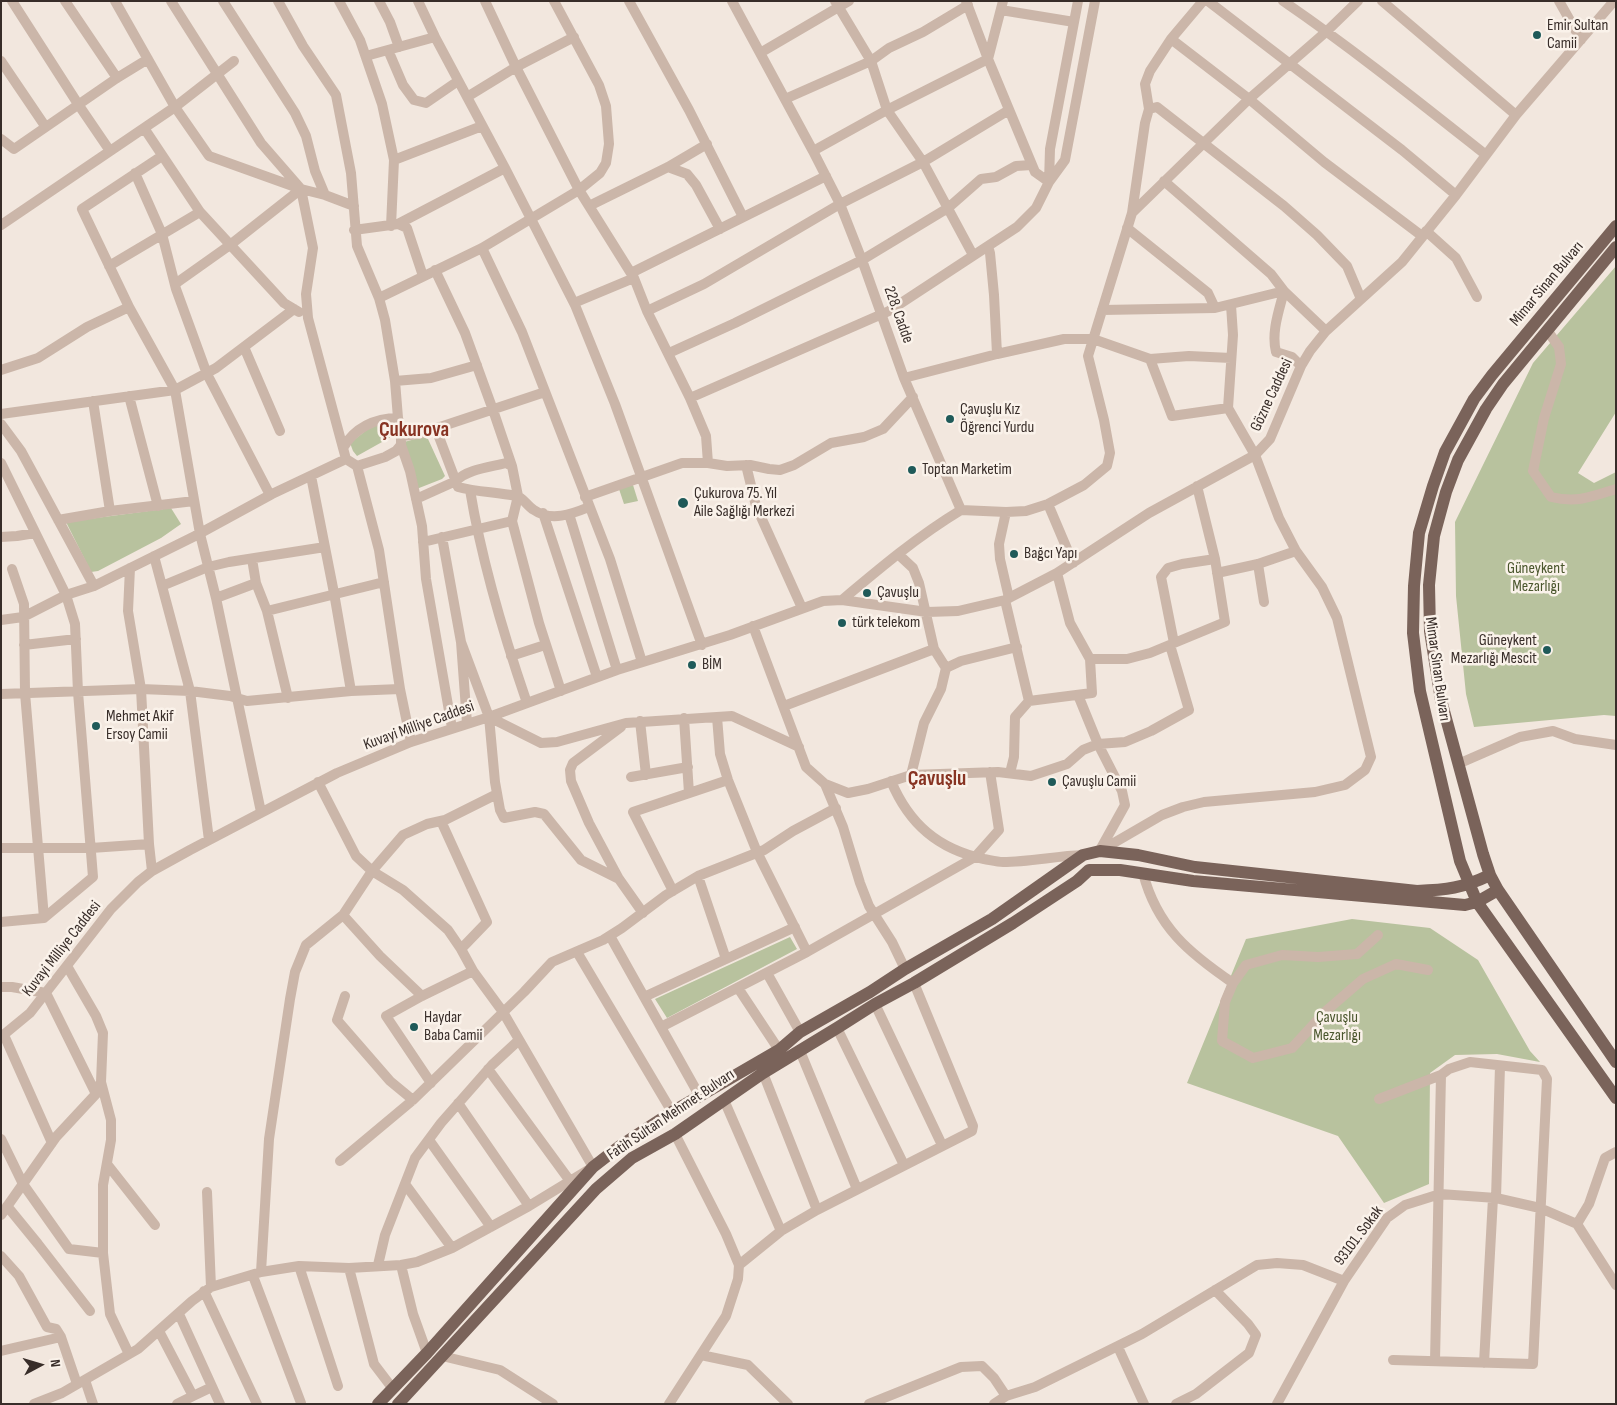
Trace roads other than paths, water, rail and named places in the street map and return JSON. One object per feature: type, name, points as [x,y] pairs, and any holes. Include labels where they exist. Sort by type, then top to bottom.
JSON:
[{"type":"main road","name":"Mimar Sinan Bulvarı","points":[[1616,226],[1474,399],[1445,452],[1432,486],[1419,533],[1412,633],[1420,691],[1460,861],[1477,902],[1616,1098]]},
{"type":"main road","name":"Mimar Sinan Bulvarı","points":[[1616,247],[1502,384],[1471,434],[1458,460],[1446,492],[1434,536],[1429,585],[1430,631],[1442,700],[1490,875],[1498,890],[1616,1062]]},
{"type":"main road","points":[[1083,855],[1100,852],[1138,855],[1195,867],[1417,891],[1447,890],[1471,885],[1490,875]]},
{"type":"main road","name":"Fatih Sultan Mehmet Bulvarı","points":[[378,1404],[427,1353],[593,1167],[620,1146],[699,1095],[779,1050],[800,1032],[992,919],[1083,855]]},
{"type":"main road","name":"Fatih Sultan Mehmet Bulvarı","points":[[398,1404],[596,1188],[632,1158],[674,1134],[763,1073],[875,1004],[914,983],[1013,923],[1077,881],[1089,870],[1120,870],[1192,881],[1465,905],[1477,902]]},
{"type":"main road","points":[[1477,902],[1498,890]]},
{"type":"street","points":[[12,1],[110,151]]},
{"type":"street","points":[[65,1],[117,78]]},
{"type":"street","points":[[115,1],[175,107],[209,156],[354,206]]},
{"type":"street","points":[[171,1],[261,142],[301,188],[313,248],[306,294],[308,318],[346,458],[358,466],[378,550],[400,689],[411,742]]},
{"type":"street","points":[[223,1],[295,113],[306,136],[315,171],[325,195]]},
{"type":"street","points":[[278,1],[303,46],[336,96],[351,173],[354,230],[357,246],[379,298],[385,320],[395,381],[401,440],[416,500],[423,542],[426,578],[452,728]]},
{"type":"street","points":[[339,1],[360,40],[382,104],[394,160],[394,225]]},
{"type":"street","points":[[379,1],[390,22],[399,47]]},
{"type":"street","points":[[418,1],[574,303],[615,404],[702,645]]},
{"type":"street","points":[[484,1],[579,190],[632,276],[706,436],[708,463]]},
{"type":"street","points":[[379,298],[482,248],[530,217],[579,190],[600,173],[606,164],[609,134],[606,106],[599,85],[554,1]]},
{"type":"street","points":[[629,1],[690,110],[743,217]]},
{"type":"street","points":[[760,53],[837,4],[849,1]]},
{"type":"street","points":[[1049,182],[1050,149],[1078,1]]},
{"type":"street","points":[[690,398],[889,311],[1017,227],[1036,208],[1049,182],[1065,160],[1095,1]]},
{"type":"street","points":[[842,600],[940,522],[961,510],[1026,511],[1048,504],[1084,485],[1107,466],[1110,453],[1088,356],[1132,213],[1145,123],[1149,109],[1145,84],[1150,72],[1171,39],[1203,1]]},
{"type":"street","points":[[1208,1],[1402,150],[1456,195]]},
{"type":"street","points":[[1283,1],[1380,70],[1486,155]]},
{"type":"street","points":[[1132,213],[1249,99],[1327,31],[1358,1]]},
{"type":"street","points":[[1382,1],[1516,115]]},
{"type":"street","points":[[1559,1],[1581,40]]},
{"type":"street","name":"228. Cadde","points":[[733,2],[840,204],[904,378],[961,510]]},
{"type":"street","points":[[785,99],[871,61],[889,48],[923,32],[967,3],[1035,172],[1049,182]]},
{"type":"street","name":"Gözne Caddesi","points":[[927,612],[958,611],[1007,599],[1057,573],[1149,512],[1255,454],[1270,439],[1300,366],[1326,332],[1402,262],[1456,195],[1516,115],[1581,40],[1610,3]]},
{"type":"street","points":[[837,4],[871,61],[887,110],[923,162],[973,255]]},
{"type":"street","points":[[813,151],[988,58],[1002,6],[1074,22]]},
{"type":"street","points":[[366,56],[435,37]]},
{"type":"street","points":[[467,97],[516,67],[574,37]]},
{"type":"street","points":[[1171,39],[1249,99],[1324,162],[1456,258],[1476,297]]},
{"type":"street","points":[[388,50],[403,85],[414,100],[426,103],[458,81]]},
{"type":"street","points":[[1,139],[14,148],[148,59]]},
{"type":"street","points":[[1,61],[45,126]]},
{"type":"street","points":[[1,225],[175,107],[234,61]]},
{"type":"street","points":[[1,75],[12,78]]},
{"type":"street","points":[[1149,109],[1157,107],[1284,206],[1317,235],[1348,266],[1361,299]]},
{"type":"street","points":[[647,311],[704,284],[840,204],[923,162],[1009,110]]},
{"type":"street","points":[[394,160],[482,126]]},
{"type":"street","points":[[144,128],[200,212],[284,303],[308,318]]},
{"type":"street","points":[[589,206],[668,167],[707,144]]},
{"type":"street","points":[[162,156],[82,208],[129,307],[175,390],[200,534],[238,698],[261,812]]},
{"type":"street","points":[[669,353],[735,323],[862,260],[948,208],[982,179],[996,177],[1016,166],[1032,165]]},
{"type":"street","points":[[668,167],[687,174],[696,185],[720,229]]},
{"type":"street","points":[[354,230],[394,225],[505,168]]},
{"type":"street","points":[[135,173],[162,234],[175,284],[207,374],[270,495]]},
{"type":"street","points":[[574,303],[632,276],[743,217],[826,176]]},
{"type":"street","points":[[1164,181],[1271,274],[1284,291],[1326,332]]},
{"type":"street","points":[[175,284],[230,244],[301,188]]},
{"type":"street","points":[[109,266],[200,212]]},
{"type":"street","points":[[394,225],[407,228],[423,276]]},
{"type":"street","points":[[1127,228],[1208,293],[1215,308]]},
{"type":"street","points":[[988,246],[994,295],[997,354]]},
{"type":"street","points":[[482,248],[522,332],[610,559],[642,662]]},
{"type":"street","points":[[435,270],[477,365],[512,466],[518,496],[512,521],[545,645],[561,691]]},
{"type":"street","points":[[1102,310],[1215,308],[1284,291]]},
{"type":"street","points":[[1284,291],[1277,316],[1274,343],[1276,352],[1292,357],[1300,366]]},
{"type":"street","points":[[1100,852],[1162,815],[1183,807],[1204,802],[1314,792],[1345,785],[1365,770],[1372,757],[1336,618],[1322,587],[1296,550],[1279,518],[1255,454],[1228,408],[1233,335],[1231,305]]},
{"type":"street","points":[[1,370],[38,358],[87,327],[129,307]]},
{"type":"street","points":[[1,414],[175,390],[207,374],[294,309]]},
{"type":"street","points":[[1547,330],[1559,347],[1562,364],[1544,418],[1533,471],[1551,497],[1563,500],[1584,499],[1616,489]]},
{"type":"street","points":[[904,378],[1064,339],[1093,339],[1150,359],[1189,356],[1231,358]]},
{"type":"street","points":[[244,347],[280,431]]},
{"type":"street","points":[[1150,359],[1172,416],[1228,408]]},
{"type":"street","points":[[395,381],[431,378],[477,365]]},
{"type":"street","points":[[358,466],[385,457],[396,451],[401,440],[545,392]]},
{"type":"street","points":[[129,396],[158,506]]},
{"type":"street","points":[[436,429],[458,487],[518,496],[534,510],[552,516],[569,514],[587,502],[642,477],[682,463],[708,463],[728,466],[746,465],[769,470],[780,470],[794,465],[831,443],[864,437],[882,429],[913,397]]},
{"type":"street","points":[[93,401],[110,511]]},
{"type":"street","points":[[343,448],[356,431],[386,418],[398,418]]},
{"type":"street","points":[[1,424],[20,451],[94,586]]},
{"type":"street","points":[[1,620],[23,617],[66,595],[94,586],[200,534],[270,495],[346,458]]},
{"type":"street","points":[[1,463],[66,595],[75,624],[78,692],[93,877],[44,918],[1,922]]},
{"type":"street","points":[[416,500],[477,470],[506,463],[512,466]]},
{"type":"street","points":[[746,465],[756,506],[776,555],[802,608]]},
{"type":"street","points":[[311,476],[351,691]]},
{"type":"street","points":[[1090,660],[1127,659],[1150,653],[1224,622],[1215,559],[1197,486]]},
{"type":"street","points":[[470,490],[476,529],[498,615],[527,703]]},
{"type":"street","points":[[58,520],[110,511],[194,501]]},
{"type":"street","points":[[1048,504],[1073,563]]},
{"type":"street","points":[[1006,512],[999,544],[1000,560],[1029,701]]},
{"type":"street","points":[[543,514],[597,678]]},
{"type":"street","points":[[569,514],[618,670]]},
{"type":"street","points":[[423,542],[512,521]]},
{"type":"street","points":[[1,537],[35,533]]},
{"type":"street","points":[[442,537],[462,642],[467,723]]},
{"type":"street","points":[[162,586],[208,567],[325,547]]},
{"type":"street","points":[[1217,573],[1258,564],[1296,550]]},
{"type":"street","points":[[898,554],[913,568],[920,583],[934,649],[946,668],[941,689],[924,723],[911,775]]},
{"type":"street","points":[[154,556],[190,691],[209,840]]},
{"type":"street","points":[[252,559],[256,583],[267,610],[288,698]]},
{"type":"street","points":[[753,626],[806,766],[826,784],[848,793],[911,775],[990,772],[1031,776],[1067,764],[1083,750],[1098,744],[1125,742],[1189,710],[1172,644],[1161,577],[1168,568],[1215,559]]},
{"type":"street","points":[[1258,564],[1264,602]]},
{"type":"street","points":[[130,568],[128,611],[141,689],[152,871]]},
{"type":"street","points":[[12,569],[24,604],[25,693],[44,918]]},
{"type":"street","points":[[1010,773],[1014,757],[1015,717],[1029,701],[1092,692],[1090,660],[1070,623],[1057,573]]},
{"type":"street","points":[[267,610],[384,582]]},
{"type":"street","points":[[216,598],[256,583]]},
{"type":"street","name":"Kuvayi Milliye Caddesi","points":[[3,1036],[30,1013],[111,909],[138,882],[152,871],[318,782],[411,742],[489,717],[642,662],[702,645],[823,601],[842,600],[927,612]]},
{"type":"street","points":[[24,645],[76,639]]},
{"type":"street","points":[[462,642],[489,717],[497,794],[500,810],[504,818],[536,812],[544,814],[581,860],[619,879]]},
{"type":"street","points":[[510,656],[545,645]]},
{"type":"street","points":[[946,668],[960,661],[1017,648]]},
{"type":"street","points":[[784,706],[934,649]]},
{"type":"street","points":[[1,694],[141,689],[190,691],[247,701],[351,691],[400,689]]},
{"type":"street","points":[[1078,695],[1098,744],[1122,791],[1125,805],[1100,852]]},
{"type":"street","points":[[489,717],[541,744],[557,742],[626,723],[732,716],[799,747]]},
{"type":"street","points":[[717,717],[720,754],[728,780],[758,852],[807,952]]},
{"type":"street","points":[[684,718],[689,793]]},
{"type":"street","points":[[640,721],[646,775]]},
{"type":"street","points":[[626,723],[573,763],[570,770],[571,780],[589,823],[619,879],[643,913]]},
{"type":"street","points":[[1458,764],[1520,737],[1553,731],[1575,738],[1616,746]]},
{"type":"street","points":[[631,777],[688,767]]},
{"type":"street","points":[[661,1027],[807,952],[975,857],[999,830],[990,772]]},
{"type":"street","points":[[673,891],[633,812],[728,780]]},
{"type":"street","points":[[891,781],[899,800],[910,815],[935,840],[965,855],[1002,862],[1083,855]]},
{"type":"street","points":[[34,1404],[54,1400],[129,1354],[208,1289],[257,1274],[299,1266],[349,1268],[401,1265],[417,1262],[452,1248],[491,1227],[593,1167],[503,1012],[473,971],[448,930],[403,890],[372,871],[356,856],[318,782]]},
{"type":"street","points":[[826,784],[836,808],[868,906],[892,942],[905,970]]},
{"type":"street","points":[[301,1402],[257,1274],[269,1139],[295,972],[306,945],[343,915],[372,871],[403,835],[427,824],[441,821],[497,794]]},
{"type":"street","points":[[340,1160],[413,1100],[552,962],[610,936],[673,891],[698,876],[764,850],[793,831],[836,808]]},
{"type":"street","points":[[441,821],[487,922],[461,949]]},
{"type":"street","points":[[1,848],[91,848],[149,844]]},
{"type":"street","points":[[1143,873],[1149,894],[1170,930],[1199,960],[1233,983]]},
{"type":"street","points":[[698,876],[726,959]]},
{"type":"street","points":[[343,915],[380,956],[422,996]]},
{"type":"street","points":[[644,997],[795,927]]},
{"type":"street","points":[[1378,935],[1357,954],[1318,957],[1282,955],[1246,965],[1233,983],[1225,1002],[1222,1041],[1253,1058],[1292,1048],[1326,1011],[1363,978],[1396,964],[1428,970]]},
{"type":"street","points":[[610,936],[699,1095]]},
{"type":"street","points":[[577,952],[672,1112]]},
{"type":"street","points":[[67,966],[96,1016],[103,1032],[101,1082],[111,1120],[111,1140],[103,1185],[104,1253],[110,1314],[129,1354]]},
{"type":"street","points":[[431,1082],[386,1016],[473,971]]},
{"type":"street","points":[[767,973],[800,1032]]},
{"type":"street","points":[[739,1265],[781,1232],[817,1210],[972,1131],[973,1126],[914,983]]},
{"type":"street","points":[[1,988],[12,987],[46,993],[96,1094]]},
{"type":"street","points":[[738,988],[779,1050]]},
{"type":"street","points":[[345,996],[337,1020],[390,1081],[413,1100]]},
{"type":"street","points":[[875,1004],[942,1145]]},
{"type":"street","points":[[837,1028],[904,1165]]},
{"type":"street","points":[[3,1036],[52,1143]]},
{"type":"street","points":[[378,1265],[385,1236],[415,1158],[458,1103],[488,1069],[519,1040]]},
{"type":"street","points":[[800,1051],[857,1189]]},
{"type":"street","points":[[1379,1099],[1470,1062],[1542,1070],[1548,1079],[1533,1364],[1394,1360]]},
{"type":"street","points":[[1484,1363],[1500,1066]]},
{"type":"street","points":[[488,1069],[570,1181]]},
{"type":"street","points":[[763,1073],[817,1210]]},
{"type":"street","points":[[1435,1361],[1440,1194],[1441,1074]]},
{"type":"street","points":[[90,1311],[38,1244],[4,1210],[52,1143],[96,1094],[101,1082]]},
{"type":"street","points":[[724,1100],[781,1232]]},
{"type":"street","points":[[458,1103],[529,1206]]},
{"type":"street","points":[[669,1404],[726,1316],[738,1279],[739,1265],[726,1234],[674,1134]]},
{"type":"street","points":[[1,1139],[23,1184],[69,1249],[104,1253]]},
{"type":"street","points":[[429,1140],[491,1227]]},
{"type":"street","points":[[1616,1152],[1605,1158],[1589,1204],[1577,1224],[1616,1285]]},
{"type":"street","points":[[106,1164],[155,1225]]},
{"type":"street","points":[[405,1184],[452,1248]]},
{"type":"street","points":[[207,1192],[208,1289],[258,1404]]},
{"type":"street","name":"93101. Sokak","points":[[1277,1404],[1344,1282],[1387,1218],[1405,1205],[1440,1194],[1494,1198],[1540,1208],[1577,1224]]},
{"type":"street","points":[[1,1256],[19,1276],[47,1327],[56,1329],[61,1336],[93,1404]]},
{"type":"street","points":[[994,1404],[1006,1396],[1035,1387],[1118,1347],[1257,1265],[1277,1263],[1302,1265],[1344,1282]]},
{"type":"street","points":[[401,1265],[412,1314],[427,1353]]},
{"type":"street","points":[[299,1266],[338,1386]]},
{"type":"street","points":[[349,1268],[374,1364],[393,1388]]},
{"type":"street","points":[[1176,1404],[1196,1394],[1249,1353],[1256,1335],[1216,1290]]},
{"type":"street","points":[[179,1314],[220,1404]]},
{"type":"street","points":[[159,1331],[193,1396]]},
{"type":"street","points":[[1,1352],[61,1336]]},
{"type":"street","points":[[1118,1347],[1144,1404]]},
{"type":"street","points":[[702,1355],[748,1364],[788,1404]]},
{"type":"street","points":[[442,1356],[500,1370],[553,1404]]},
{"type":"street","points":[[869,1404],[961,1366],[975,1365],[982,1366],[994,1378],[1006,1396]]},
{"type":"street","points":[[177,1404],[212,1387]]},
{"type":"place","name":"Emir Sultan Camii","points":[[1537,35]]},
{"type":"place","name":"Çavuşlu Kız Öğrenci Yurdu","points":[[950,419]]},
{"type":"place","name":"Toptan Marketim","points":[[912,470]]},
{"type":"place","name":"Çukurova 75. Yıl Aile Sağlığı Merkezi","points":[[683,503]]},
{"type":"place","name":"Bağcı Yapı","points":[[1014,554]]},
{"type":"place","name":"Çavuşlu","points":[[867,593]]},
{"type":"place","name":"türk telekom","points":[[842,623]]},
{"type":"place","name":"Güneykent Mezarlığı Mescit","points":[[1547,650]]},
{"type":"place","name":"BİM","points":[[692,665]]},
{"type":"place","name":"Mehmet Akif Ersoy Camii","points":[[96,726]]},
{"type":"place","name":"Çavuşlu Camii","points":[[1052,782]]},
{"type":"place","name":"Haydar Baba Camii","points":[[414,1027]]},
{"type":"district","name":"Çukurova","points":[[414,431]]},
{"type":"district","name":"Çavuşlu","points":[[937,780]]},
{"type":"park label","name":"Güneykent Mezarlığı","points":[[1536,578]]},
{"type":"park label","name":"Çavuşlu Mezarlığı","points":[[1337,1027]]}]
